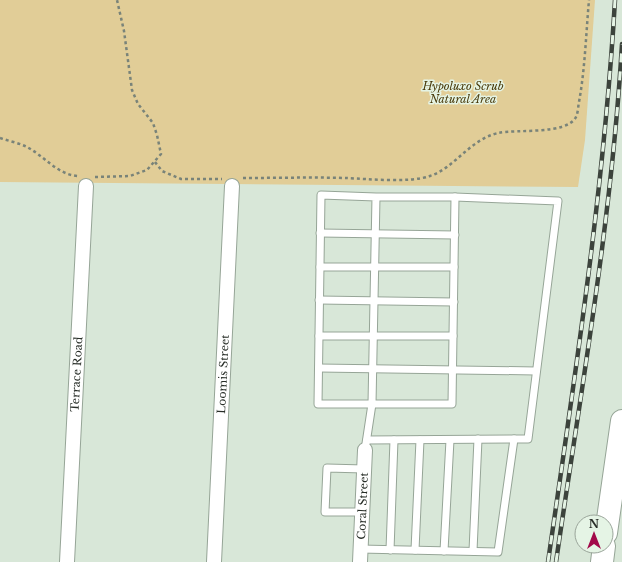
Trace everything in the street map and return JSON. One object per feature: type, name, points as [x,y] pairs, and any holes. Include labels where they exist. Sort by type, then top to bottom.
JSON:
[{"type":"main road","points":[[611,514],[618,490],[622,421]]},
{"type":"street","name":"Terrace Road","points":[[67,562],[85,180]]},
{"type":"street","name":"Loomis Street","points":[[214,562],[232,181]]},
{"type":"street","name":"Coral Street","points":[[360,556],[366,445]]},
{"type":"lane","points":[[376,197],[372,404],[366,445],[394,440],[528,439],[558,201],[456,197],[321,195],[318,404],[372,404],[452,404],[456,197]]},
{"type":"lane","points":[[320,233],[455,235]]},
{"type":"lane","points":[[320,267],[454,267]]},
{"type":"lane","points":[[319,300],[454,302]]},
{"type":"lane","points":[[319,336],[453,336]]},
{"type":"lane","points":[[318,368],[536,371]]},
{"type":"lane","points":[[473,551],[478,439]]},
{"type":"lane","points":[[360,556],[390,550],[498,552],[514,439]]},
{"type":"lane","points":[[390,550],[394,440]]},
{"type":"lane","points":[[415,550],[420,440]]},
{"type":"lane","points":[[444,551],[450,440]]},
{"type":"lane","points":[[363,512],[325,512],[327,468],[364,469]]},
{"type":"path","points":[[0,138],[26,146],[45,158],[62,172],[85,180],[130,176],[147,170],[155,162],[161,154],[157,135],[153,123],[138,104],[132,90],[124,31],[117,0]]},
{"type":"path","points":[[155,162],[162,171],[181,179],[232,181],[331,178],[410,180],[429,176],[441,171],[473,144],[490,135],[507,131],[546,130],[568,125],[576,117],[581,91],[589,0]]},
{"type":"green space","name":"Hypoluxo Scrub Natural Area","points":[[0,0],[595,0],[585,140],[578,187],[0,182]]},
{"type":"railway","points":[[548,562],[588,282],[604,141],[615,0]]},
{"type":"railway","points":[[556,562],[595,303],[611,174],[622,44]]}]
